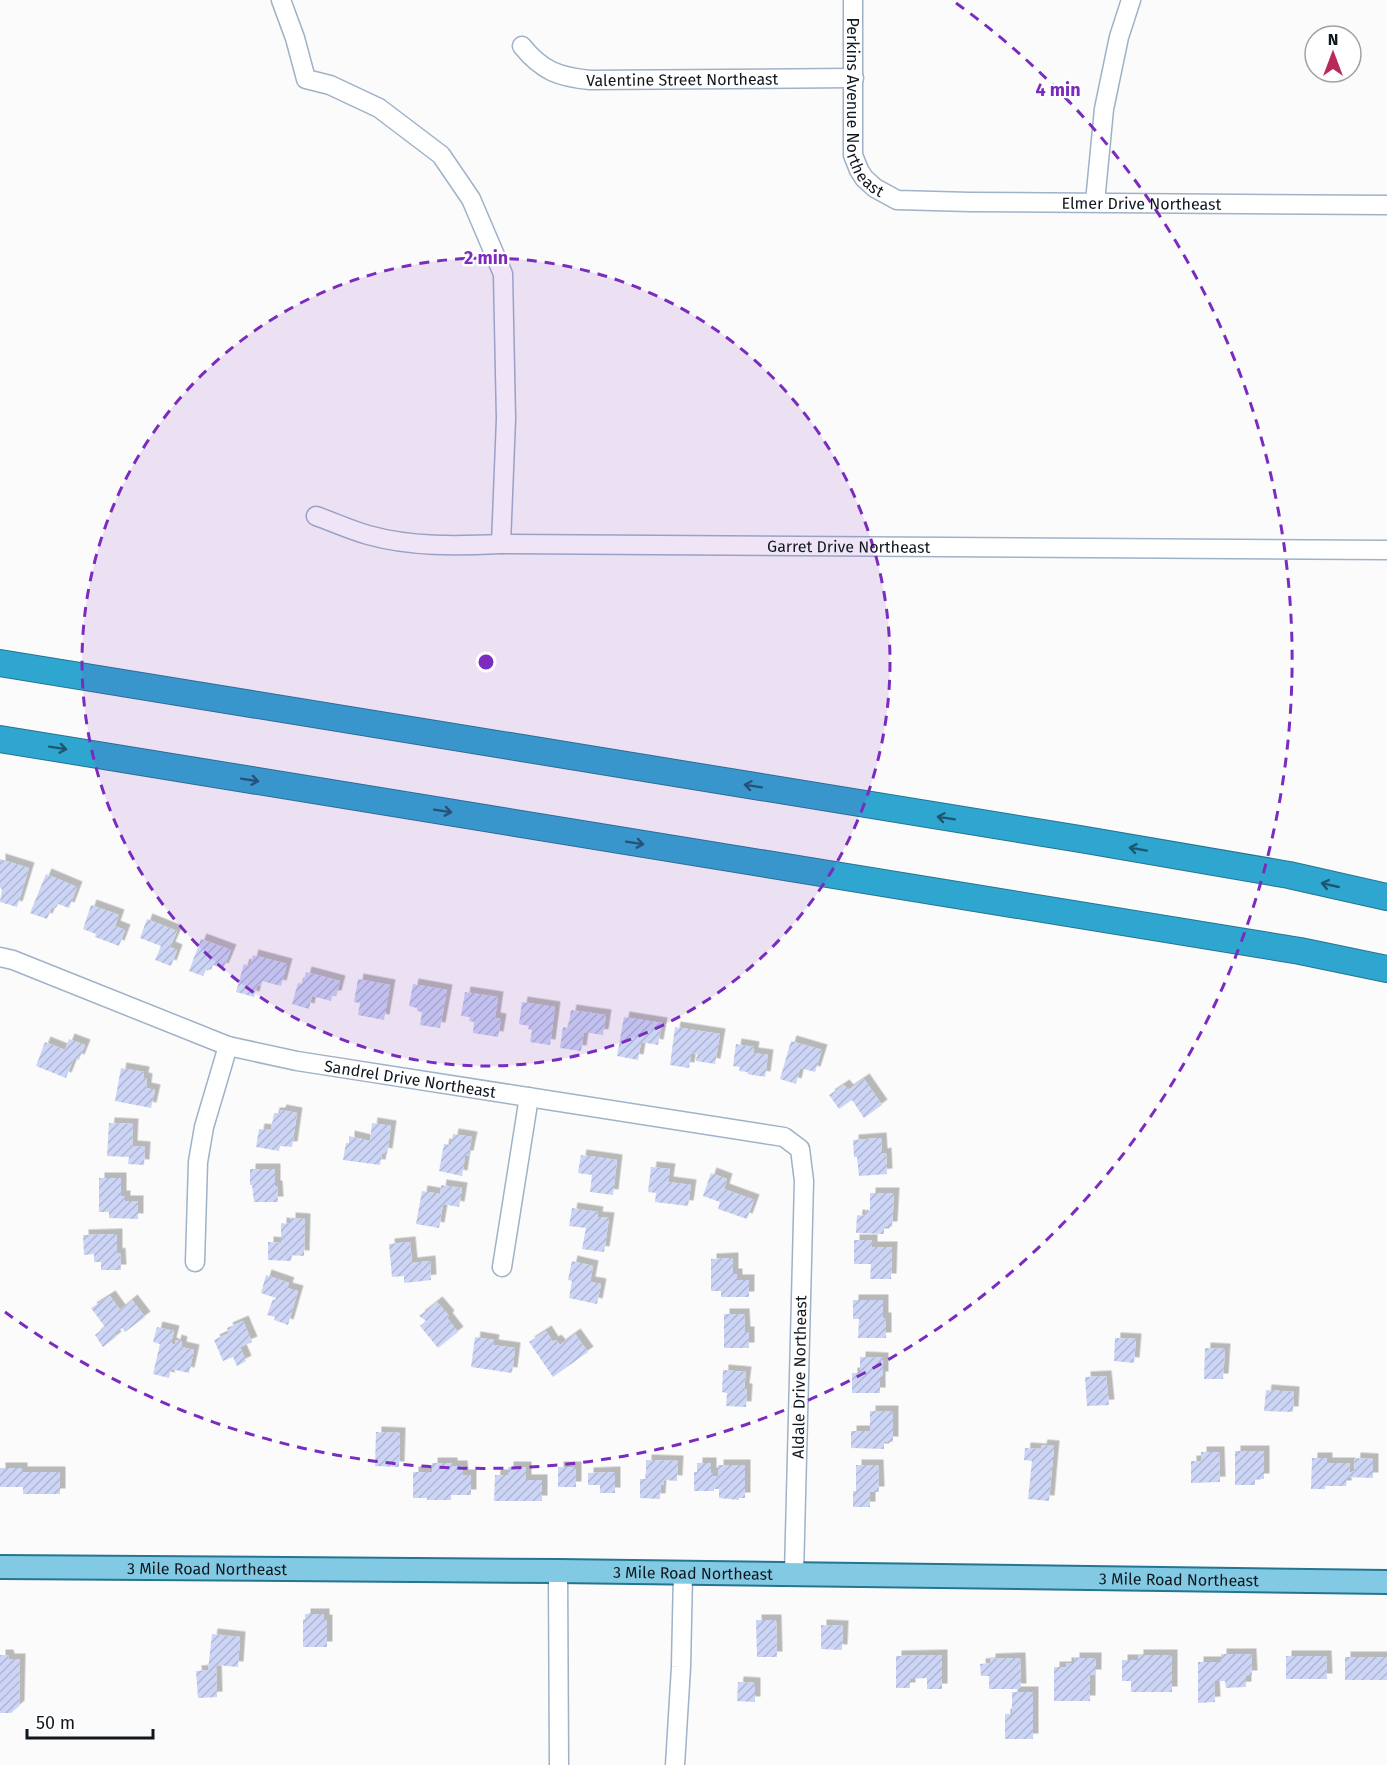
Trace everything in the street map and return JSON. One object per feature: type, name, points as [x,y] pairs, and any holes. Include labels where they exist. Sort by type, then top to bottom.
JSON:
[{"type":"highway","points":[[0,663],[1080,839],[1289,875],[1387,897]]},
{"type":"highway","points":[[0,739],[1300,951],[1387,969]]},
{"type":"main road","name":"3 Mile Road Northeast","points":[[0,1567],[558,1571],[1387,1582]]},
{"type":"street","points":[[281,0],[295,38],[306,79],[330,86],[379,108],[441,154],[471,199],[503,274],[506,419],[501,544]]},
{"type":"street","name":"Perkins Avenue Northeast","points":[[854,0],[853,155],[864,178],[875,188],[897,200]]},
{"type":"street","points":[[1095,202],[1104,109],[1119,37],[1131,0]]},
{"type":"street","name":"Valentine Street Northeast","points":[[522,46],[542,67],[573,78],[590,80],[854,78]]},
{"type":"street","name":"Elmer Drive Northeast","points":[[897,200],[1387,205]]},
{"type":"street","name":"Garret Drive Northeast","points":[[316,516],[367,535],[455,546],[501,544],[1387,550]]},
{"type":"street","name":"Sandrel Drive Northeast","points":[[0,957],[13,960],[228,1046],[297,1061],[784,1137],[800,1149],[804,1181]]},
{"type":"street","points":[[195,1262],[198,1162],[204,1127],[228,1046]]},
{"type":"street","points":[[502,1267],[529,1097]]},
{"type":"street","name":"Aldale Drive Northeast","points":[[794,1574],[804,1181]]},
{"type":"street","points":[[558,1571],[559,1765]]},
{"type":"street","points":[[675,1765],[681,1679],[683,1573]]},
{"type":"building","points":[[0,859],[29,868],[17,907],[0,902],[2,889],[0,888]]},
{"type":"building","points":[[46,874],[77,887],[69,908],[58,904],[56,908],[52,907],[47,919],[30,913]]},
{"type":"building","points":[[91,905],[119,915],[115,926],[125,930],[119,946],[95,937],[96,934],[83,929]]},
{"type":"building","points":[[147,919],[177,931],[170,947],[177,950],[171,966],[155,960],[161,946],[140,938]]},
{"type":"building","points":[[201,939],[231,950],[223,969],[213,965],[211,970],[207,968],[203,976],[189,971]]},
{"type":"building","points":[[253,955],[287,964],[281,986],[262,981],[261,986],[257,985],[254,997],[236,992],[244,964],[250,966]]},
{"type":"building","points":[[306,972],[340,981],[336,996],[332,996],[331,1001],[312,996],[309,1009],[292,1004],[298,983],[303,984]]},
{"type":"building","points":[[358,979],[390,985],[384,1020],[358,1015],[360,1003],[354,1002]]},
{"type":"building","points":[[413,984],[447,990],[440,1028],[420,1025],[422,1012],[409,1006]]},
{"type":"building","points":[[465,992],[498,997],[495,1018],[501,1019],[498,1037],[473,1033],[474,1022],[469,1021],[470,1017],[461,1016]]},
{"type":"building","points":[[522,1002],[555,1007],[550,1045],[530,1042],[532,1030],[528,1029],[529,1026],[519,1024]]},
{"type":"building","points":[[571,1010],[606,1015],[603,1035],[584,1032],[581,1051],[560,1048],[563,1027],[568,1028]]},
{"type":"building","points":[[624,1017],[662,1023],[658,1045],[641,1042],[638,1060],[617,1056]]},
{"type":"building","points":[[675,1027],[720,1034],[715,1064],[696,1061],[697,1054],[691,1053],[689,1068],[670,1065]]},
{"type":"building","points":[[69,1039],[85,1045],[79,1060],[74,1058],[66,1078],[36,1066],[45,1042],[65,1050]]},
{"type":"building","points":[[791,1041],[822,1050],[815,1072],[800,1068],[796,1084],[780,1079]]},
{"type":"building","points":[[736,1044],[754,1047],[753,1053],[768,1055],[765,1077],[747,1074],[748,1072],[739,1071],[740,1067],[733,1066]]},
{"type":"building","points":[[121,1068],[144,1072],[143,1078],[147,1079],[146,1088],[155,1090],[151,1108],[115,1101]]},
{"type":"building","points":[[864,1079],[882,1105],[864,1118],[852,1100],[839,1109],[829,1095],[844,1085],[848,1090]]},
{"type":"building","points":[[281,1110],[297,1113],[292,1147],[280,1146],[279,1151],[256,1147],[259,1129],[271,1130],[274,1113],[280,1113]]},
{"type":"building","points":[[109,1123],[133,1124],[132,1146],[145,1147],[144,1165],[128,1164],[129,1157],[107,1156]]},
{"type":"building","points":[[372,1123],[391,1126],[387,1154],[382,1153],[380,1165],[343,1160],[349,1136],[370,1141]]},
{"type":"building","points":[[453,1134],[472,1137],[468,1156],[465,1156],[462,1176],[439,1171],[444,1144],[451,1145]]},
{"type":"building","points":[[881,1138],[882,1154],[886,1153],[887,1174],[859,1176],[857,1157],[854,1157],[853,1140]]},
{"type":"building","points":[[581,1155],[617,1160],[613,1195],[590,1192],[592,1175],[578,1173]]},
{"type":"building","points":[[651,1167],[670,1169],[668,1182],[691,1185],[688,1206],[655,1202],[656,1193],[648,1192]]},
{"type":"building","points":[[250,1169],[275,1169],[278,1202],[254,1202],[252,1185],[250,1185]]},
{"type":"building","points":[[711,1173],[727,1179],[724,1189],[754,1200],[747,1219],[718,1209],[720,1202],[703,1196]]},
{"type":"building","points":[[99,1178],[121,1178],[121,1196],[125,1196],[125,1201],[138,1201],[138,1219],[109,1218],[109,1212],[99,1212]]},
{"type":"building","points":[[441,1185],[462,1188],[459,1207],[443,1204],[439,1228],[416,1224],[422,1191],[440,1194]]},
{"type":"building","points":[[870,1193],[894,1193],[892,1227],[884,1227],[884,1234],[856,1233],[857,1215],[865,1216],[865,1211],[870,1211]]},
{"type":"building","points":[[572,1208],[598,1212],[597,1217],[609,1218],[604,1252],[582,1249],[586,1228],[569,1226]]},
{"type":"building","points":[[290,1218],[305,1219],[304,1256],[292,1255],[291,1261],[268,1260],[268,1242],[281,1243],[281,1223],[290,1224]]},
{"type":"building","points":[[117,1234],[117,1254],[120,1253],[121,1270],[101,1270],[101,1262],[94,1262],[94,1254],[84,1255],[83,1235]]},
{"type":"building","points":[[854,1240],[872,1240],[872,1247],[892,1247],[891,1279],[870,1279],[871,1264],[854,1264]]},
{"type":"building","points":[[410,1242],[412,1263],[430,1261],[431,1280],[404,1283],[404,1276],[392,1277],[389,1244]]},
{"type":"building","points":[[733,1258],[733,1274],[737,1274],[737,1280],[749,1280],[749,1297],[721,1297],[721,1291],[711,1291],[711,1259]]},
{"type":"building","points":[[572,1261],[593,1266],[590,1282],[601,1284],[597,1304],[569,1298],[572,1281],[568,1280]]},
{"type":"building","points":[[266,1275],[289,1283],[287,1288],[298,1291],[288,1325],[267,1315],[273,1299],[276,1298],[261,1293]]},
{"type":"building","points":[[110,1296],[120,1310],[132,1300],[145,1317],[125,1332],[122,1328],[114,1334],[116,1337],[103,1347],[95,1335],[105,1327],[91,1308]]},
{"type":"building","points":[[853,1300],[883,1300],[886,1338],[858,1338],[859,1319],[853,1319]]},
{"type":"building","points":[[437,1302],[449,1316],[447,1318],[458,1332],[438,1348],[420,1326],[426,1321],[419,1316]]},
{"type":"building","points":[[724,1314],[744,1314],[745,1332],[749,1332],[749,1348],[724,1348]]},
{"type":"building","points":[[243,1321],[252,1342],[240,1347],[246,1361],[237,1366],[233,1357],[223,1361],[214,1340],[229,1333],[227,1328]]},
{"type":"building","points":[[157,1327],[174,1331],[171,1343],[175,1345],[176,1340],[182,1342],[181,1347],[194,1350],[189,1373],[171,1369],[169,1378],[153,1374],[160,1344],[153,1342]]},
{"type":"building","points":[[546,1331],[553,1342],[556,1340],[560,1345],[575,1334],[588,1352],[553,1377],[529,1342]]},
{"type":"building","points":[[475,1337],[494,1340],[493,1345],[515,1348],[512,1373],[471,1367]]},
{"type":"building","points":[[1115,1338],[1136,1339],[1134,1363],[1114,1361]]},
{"type":"building","points":[[1205,1348],[1225,1349],[1223,1379],[1204,1379]]},
{"type":"building","points":[[860,1357],[883,1358],[880,1393],[852,1393],[852,1373],[860,1373]]},
{"type":"building","points":[[723,1370],[746,1372],[744,1389],[747,1389],[746,1407],[726,1406],[727,1393],[722,1392]]},
{"type":"building","points":[[1106,1376],[1109,1405],[1087,1406],[1085,1377]]},
{"type":"building","points":[[1266,1390],[1294,1392],[1293,1412],[1264,1411]]},
{"type":"building","points":[[870,1411],[893,1411],[893,1442],[884,1442],[884,1449],[851,1448],[851,1431],[870,1431]]},
{"type":"building","points":[[376,1432],[400,1433],[399,1467],[375,1466]]},
{"type":"building","points":[[1042,1445],[1054,1446],[1049,1501],[1028,1499],[1032,1461],[1024,1460],[1025,1448],[1041,1449]]},
{"type":"building","points":[[1235,1451],[1264,1451],[1264,1479],[1255,1479],[1255,1485],[1235,1485]]},
{"type":"building","points":[[1201,1452],[1219,1452],[1220,1482],[1191,1483],[1191,1461],[1201,1461]]},
{"type":"building","points":[[1312,1458],[1327,1458],[1327,1463],[1350,1463],[1349,1472],[1354,1472],[1355,1458],[1373,1459],[1373,1478],[1347,1477],[1346,1486],[1311,1489]]},
{"type":"building","points":[[646,1460],[678,1461],[677,1481],[664,1480],[664,1485],[661,1485],[660,1499],[640,1498],[640,1479],[646,1479]]},
{"type":"building","points":[[432,1463],[452,1463],[452,1466],[462,1466],[463,1475],[471,1475],[471,1495],[451,1495],[451,1500],[413,1498],[413,1472],[432,1472]]},
{"type":"building","points":[[697,1463],[711,1463],[713,1476],[718,1476],[718,1465],[745,1465],[745,1498],[739,1498],[739,1500],[719,1498],[719,1489],[694,1491],[694,1472],[697,1472]]},
{"type":"building","points":[[856,1465],[878,1465],[879,1492],[870,1492],[870,1507],[853,1507],[853,1491],[856,1491]]},
{"type":"building","points":[[508,1467],[526,1467],[526,1480],[542,1480],[542,1501],[494,1501],[495,1475],[508,1475]]},
{"type":"building","points":[[558,1467],[576,1467],[576,1487],[558,1487]]},
{"type":"building","points":[[0,1468],[22,1468],[22,1472],[60,1472],[60,1494],[23,1494],[23,1487],[0,1487]]},
{"type":"building","points":[[615,1472],[615,1493],[600,1493],[600,1485],[588,1485],[588,1473]]},
{"type":"building","points":[[305,1614],[324,1614],[324,1620],[327,1620],[327,1647],[303,1647]]},
{"type":"building","points":[[756,1620],[776,1620],[777,1657],[757,1657]]},
{"type":"building","points":[[821,1625],[843,1626],[842,1650],[821,1649]]},
{"type":"building","points":[[212,1634],[240,1637],[238,1667],[216,1665],[217,1697],[198,1698],[196,1671],[208,1670]]},
{"type":"building","points":[[1221,1654],[1251,1654],[1252,1676],[1246,1676],[1246,1687],[1226,1688],[1225,1681],[1214,1681],[1215,1702],[1198,1703],[1198,1662],[1221,1662]]},
{"type":"building","points":[[0,1655],[8,1655],[9,1659],[20,1659],[19,1706],[11,1713],[0,1713]]},
{"type":"building","points":[[942,1655],[942,1689],[927,1689],[927,1678],[910,1679],[910,1688],[896,1688],[896,1656]]},
{"type":"building","points":[[1138,1655],[1172,1655],[1172,1692],[1131,1692],[1131,1681],[1122,1681],[1122,1660],[1138,1660]]},
{"type":"building","points":[[1286,1656],[1326,1656],[1327,1679],[1286,1679]]},
{"type":"building","points":[[1345,1657],[1387,1657],[1387,1680],[1345,1680]]},
{"type":"building","points":[[1020,1658],[1021,1689],[989,1689],[989,1676],[981,1676],[980,1664],[990,1663],[990,1659]]},
{"type":"building","points":[[1074,1658],[1096,1658],[1096,1675],[1090,1675],[1090,1701],[1054,1701],[1054,1667],[1066,1667],[1066,1663],[1074,1663]]},
{"type":"building","points":[[738,1682],[755,1683],[755,1702],[737,1701]]},
{"type":"building","points":[[1012,1692],[1033,1692],[1033,1739],[1005,1739],[1005,1714],[1012,1714]]}]
